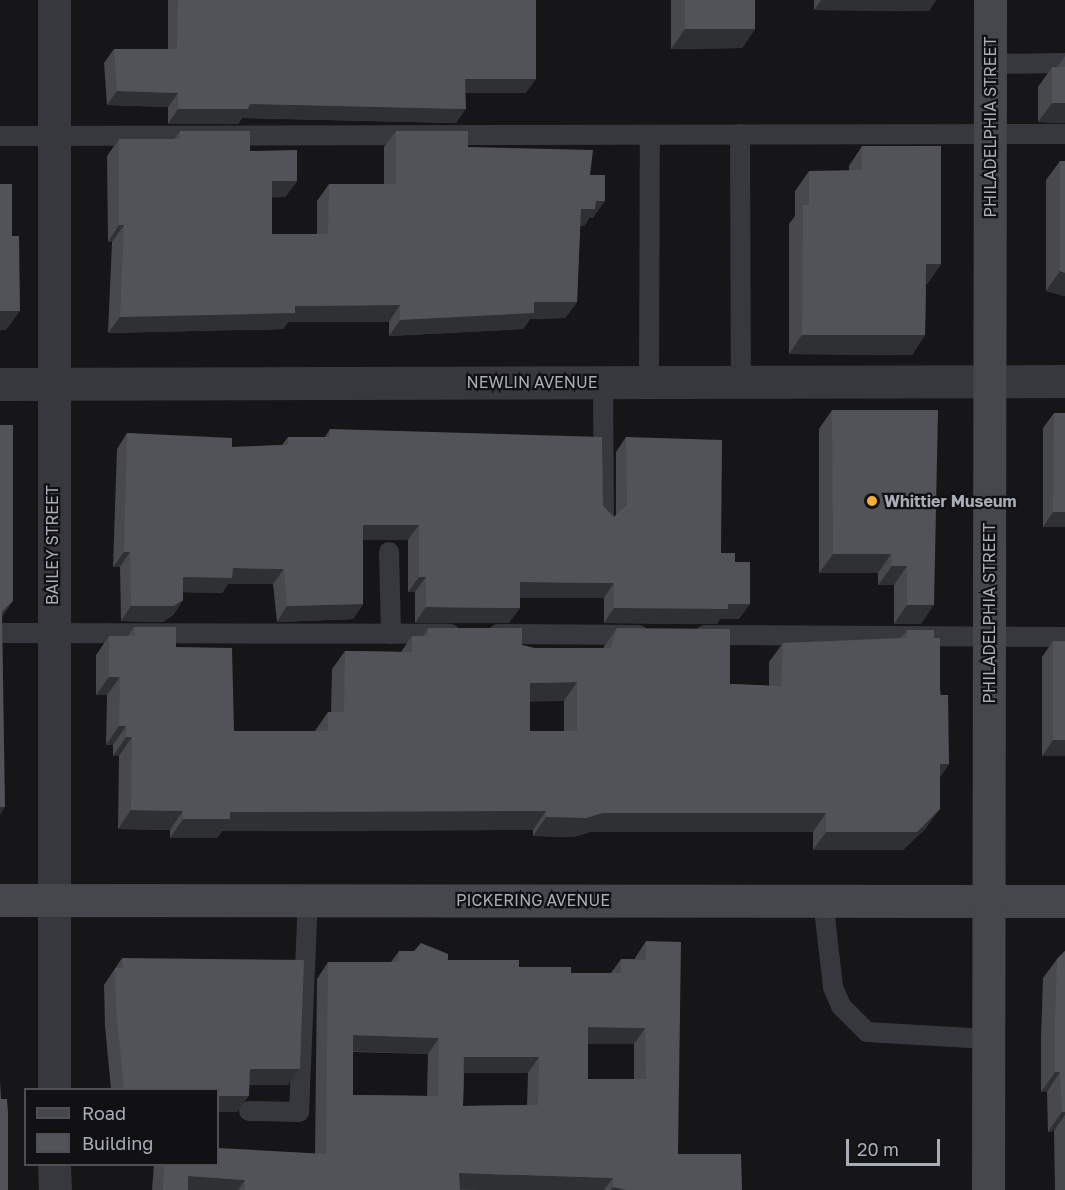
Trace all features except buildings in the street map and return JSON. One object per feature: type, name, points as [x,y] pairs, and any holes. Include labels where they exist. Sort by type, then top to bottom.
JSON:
[{"type":"street","name":"BAILEY STREET","points":[[54,0],[52,384],[54,1088]]},
{"type":"street","name":"PHILADELPHIA STREET","points":[[988,1190],[990,0]]},
{"type":"street","name":"NEWLIN AVENUE","points":[[0,384],[1065,381]]},
{"type":"street","name":"PICKERING AVENUE","points":[[0,900],[1065,901]]},
{"type":"street","points":[[54,1166],[54,1190]]},
{"type":"lane","points":[[990,64],[1065,63]]},
{"type":"lane","points":[[740,134],[741,382]]},
{"type":"lane","points":[[0,136],[1065,134]]},
{"type":"lane","points":[[650,135],[650,382]]},
{"type":"lane","points":[[603,382],[604,520]]},
{"type":"lane","points":[[389,552],[391,634]]},
{"type":"lane","points":[[0,633],[654,635]]},
{"type":"lane","points":[[678,635],[1065,637]]},
{"type":"lane","points":[[249,1111],[299,1112],[308,900]]},
{"type":"lane","points":[[823,900],[833,987],[841,1006],[867,1032],[988,1039]]},
{"type":"place","name":"Whittier Museum","points":[[872,501]]}]
